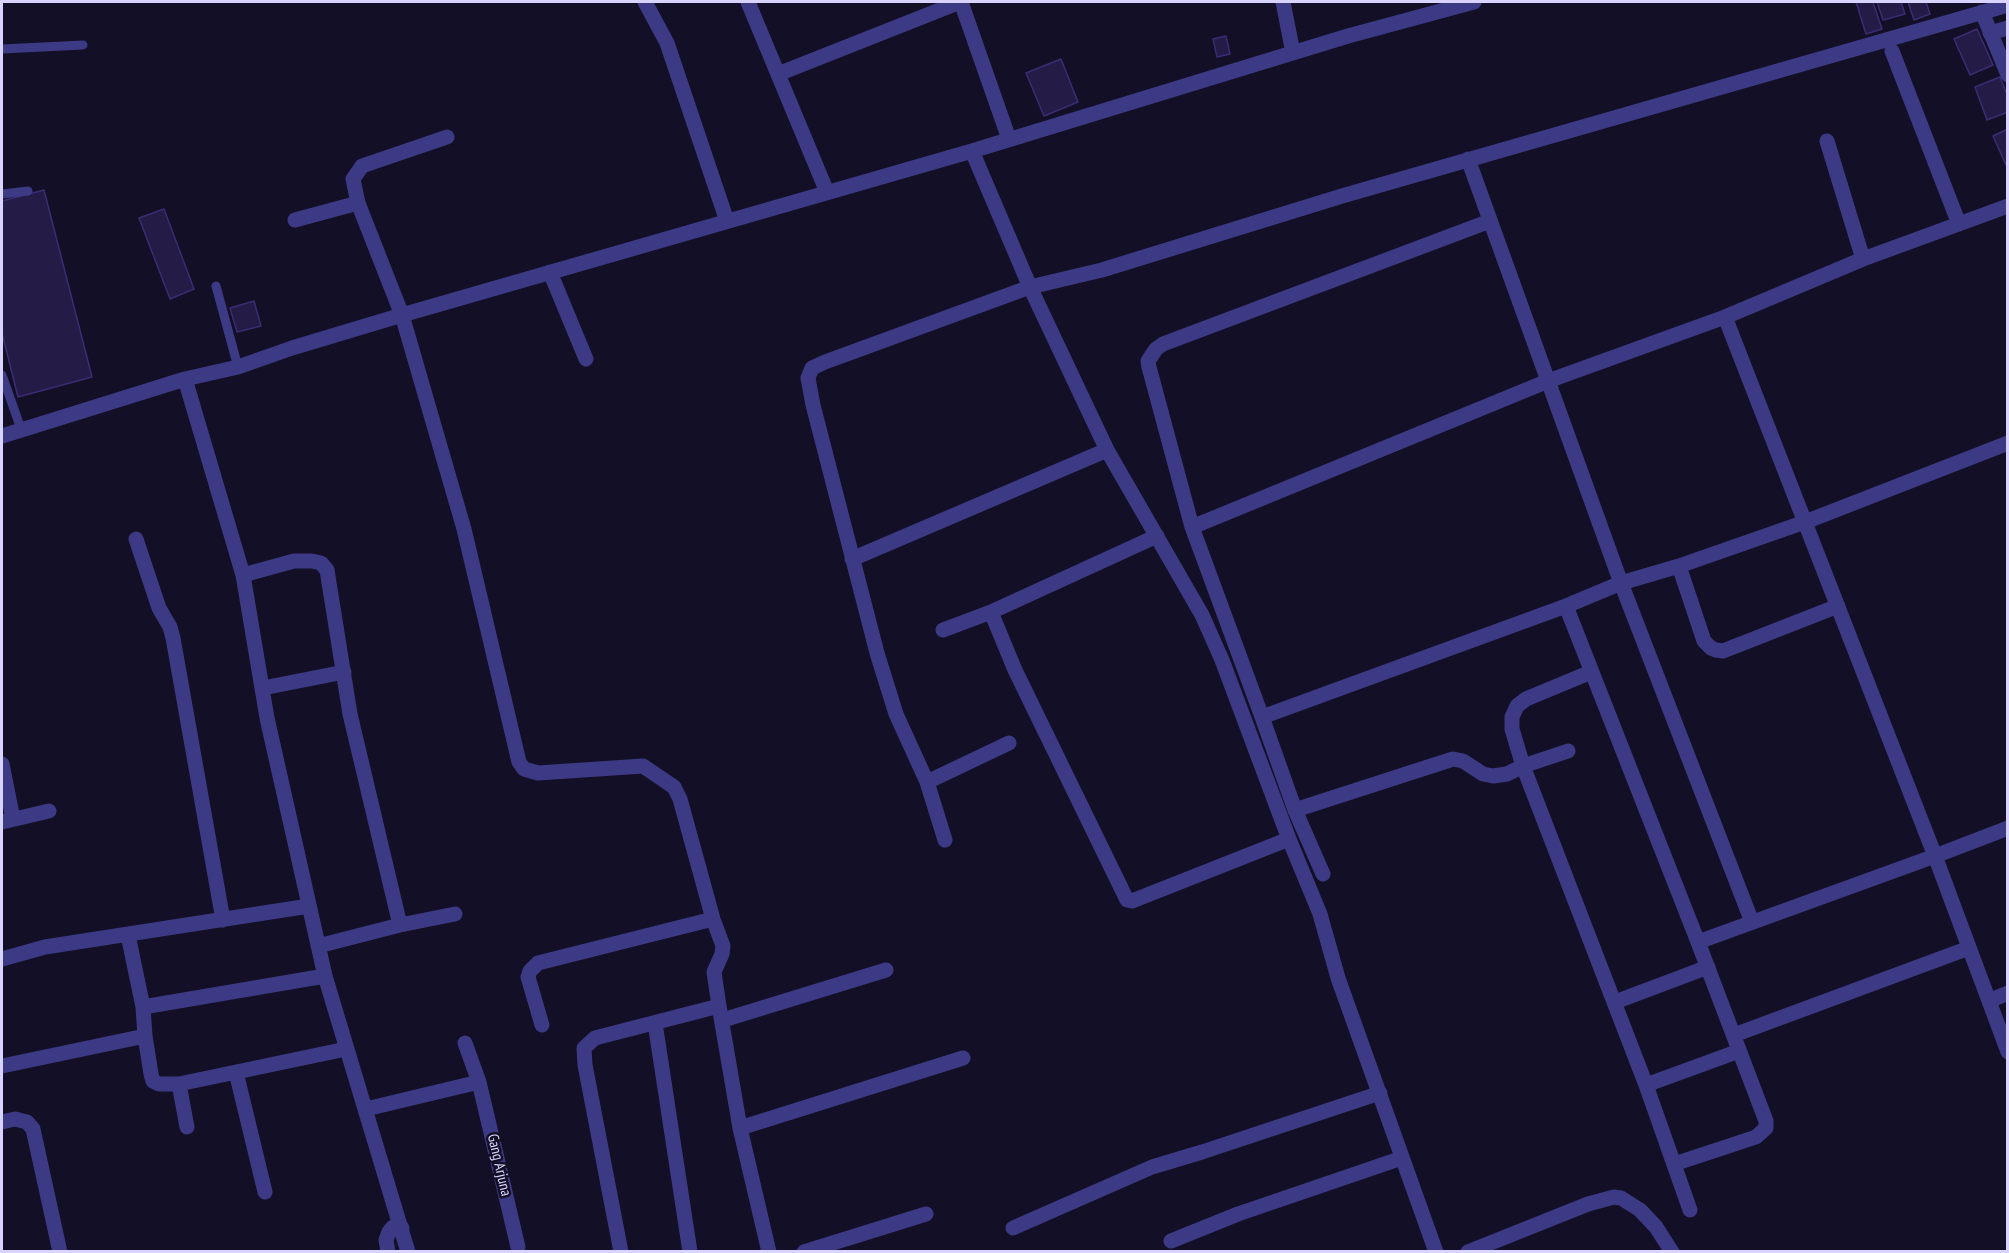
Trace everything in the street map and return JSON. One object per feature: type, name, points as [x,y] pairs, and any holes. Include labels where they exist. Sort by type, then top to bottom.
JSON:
[{"type":"street","points":[[645,2],[667,43],[728,221]]},
{"type":"street","points":[[748,2],[827,192]]},
{"type":"street","points":[[778,74],[960,2],[1009,139]]},
{"type":"street","points":[[1283,2],[1293,53]]},
{"type":"street","points":[[2,436],[185,379],[238,367],[402,315],[972,151],[1293,53],[1474,2]]},
{"type":"street","points":[[945,840],[927,782],[893,704],[852,560],[809,392],[808,378],[812,368],[1030,287],[1102,270],[1342,196],[2007,4]]},
{"type":"street","points":[[1982,12],[2007,75]]},
{"type":"street","points":[[1990,33],[2007,28]]},
{"type":"street","points":[[1892,51],[1959,224]]},
{"type":"street","points":[[447,137],[362,166],[353,179],[358,203],[402,315],[464,530],[519,762],[524,769],[538,773],[643,766],[674,787],[680,799],[713,919],[723,946],[714,972],[740,1128],[769,1251]]},
{"type":"street","points":[[1827,141],[1863,260]]},
{"type":"street","points":[[972,151],[1030,287],[1107,450],[1202,615],[1222,660],[1289,839],[1320,914],[1338,978],[1436,1251]]},
{"type":"street","points":[[1468,159],[1621,583],[1752,922]]},
{"type":"street","points":[[295,220],[358,203]]},
{"type":"street","points":[[1192,527],[1548,381],[1725,317],[1863,260],[2007,206]]},
{"type":"street","points":[[1323,874],[1295,810],[1192,527],[1148,361],[1156,349],[1163,344],[1490,221]]},
{"type":"street","points":[[550,272],[586,358]]},
{"type":"street","points":[[1725,317],[1935,856],[2007,1052]]},
{"type":"street","points":[[185,379],[243,575],[267,718],[325,976],[408,1251]]},
{"type":"street","points":[[1262,717],[1566,606],[1621,583],[1679,566],[1805,522],[2007,443]]},
{"type":"street","points":[[852,560],[1107,450]]},
{"type":"street","points":[[943,630],[992,612],[1156,537]]},
{"type":"street","points":[[136,539],[159,608],[170,627],[173,638],[224,920]]},
{"type":"street","points":[[243,575],[294,561],[321,563],[327,570],[351,714],[400,925]]},
{"type":"street","points":[[1679,566],[1704,641],[1716,650],[1723,651],[1838,606]]},
{"type":"street","points":[[1566,606],[1766,1120],[1766,1128],[1756,1137],[1674,1164]]},
{"type":"street","points":[[992,612],[1015,670],[1127,900],[1132,901],[1289,839]]},
{"type":"street","points":[[263,688],[344,672]]},
{"type":"street","points":[[1591,672],[1526,699],[1517,706],[1512,717],[1512,729],[1523,766],[1646,1085],[1689,1210]]},
{"type":"street","points":[[927,782],[1009,742]]},
{"type":"street","points":[[1295,810],[1453,759],[1463,761],[1483,774],[1493,776],[1507,774],[1523,766],[1568,751]]},
{"type":"street","points":[[2,764],[7,820],[49,811]]},
{"type":"street","points":[[1698,942],[2007,828]]},
{"type":"street","points":[[2,958],[45,947],[309,906]]},
{"type":"street","points":[[318,946],[400,925],[455,915]]},
{"type":"street","points":[[542,1025],[528,977],[530,971],[538,963],[713,919]]},
{"type":"street","points":[[128,934],[143,1007],[145,1036],[153,1081],[159,1084],[179,1084],[346,1049]]},
{"type":"street","points":[[1734,1035],[1969,948]]},
{"type":"street","points":[[1615,1002],[1708,967]]},
{"type":"street","points":[[621,1251],[585,1065],[584,1048],[595,1038],[655,1023],[721,1013],[886,970]]},
{"type":"street","points":[[143,1007],[325,976]]},
{"type":"street","points":[[1989,1001],[2007,993]]},
{"type":"street","points":[[655,1023],[690,1251]]},
{"type":"street","points":[[2,1066],[145,1036]]},
{"type":"street","name":"Gang Arjuna","points":[[465,1043],[479,1082],[518,1247]]},
{"type":"street","points":[[1646,1085],[1740,1051]]},
{"type":"street","points":[[740,1128],[963,1058]]},
{"type":"street","points":[[236,1072],[265,1192]]},
{"type":"street","points":[[366,1109],[479,1082]]},
{"type":"street","points":[[179,1084],[187,1127]]},
{"type":"street","points":[[1013,1228],[1152,1167],[1380,1094]]},
{"type":"street","points":[[2,1122],[15,1119],[27,1122],[33,1129],[60,1251]]},
{"type":"street","points":[[1171,1241],[1238,1214],[1402,1158]]},
{"type":"street","points":[[1468,1251],[1588,1204],[1614,1197],[1621,1198],[1640,1210],[1656,1227],[1672,1251]]},
{"type":"street","points":[[804,1251],[926,1214]]},
{"type":"street","points":[[388,1251],[386,1240],[389,1232],[393,1227],[402,1228]]},
{"type":"lane","points":[[2,49],[83,45]]},
{"type":"lane","points":[[2,194],[28,191]]},
{"type":"lane","points":[[216,286],[238,367]]},
{"type":"lane","points":[[2,375],[21,429]]},
{"type":"building","points":[[1856,2],[1873,2],[1882,29],[1866,34]]},
{"type":"building","points":[[1877,2],[1901,2],[1905,14],[1883,20]]},
{"type":"building","points":[[1908,2],[1926,2],[1930,14],[1914,20]]},
{"type":"building","points":[[1977,29],[1993,65],[1970,75],[1954,39]]},
{"type":"building","points":[[1226,36],[1230,54],[1217,57],[1213,39]]},
{"type":"building","points":[[1061,59],[1078,102],[1044,116],[1026,73]]},
{"type":"building","points":[[2000,77],[2008,97],[2008,112],[1987,120],[1975,87]]},
{"type":"building","points":[[2008,129],[2008,165],[2006,165],[1993,136]]},
{"type":"building","points":[[44,190],[92,377],[18,397],[2,333],[2,201]]},
{"type":"building","points":[[164,209],[194,289],[170,299],[139,218]]},
{"type":"building","points":[[254,301],[261,326],[237,332],[230,308]]}]
